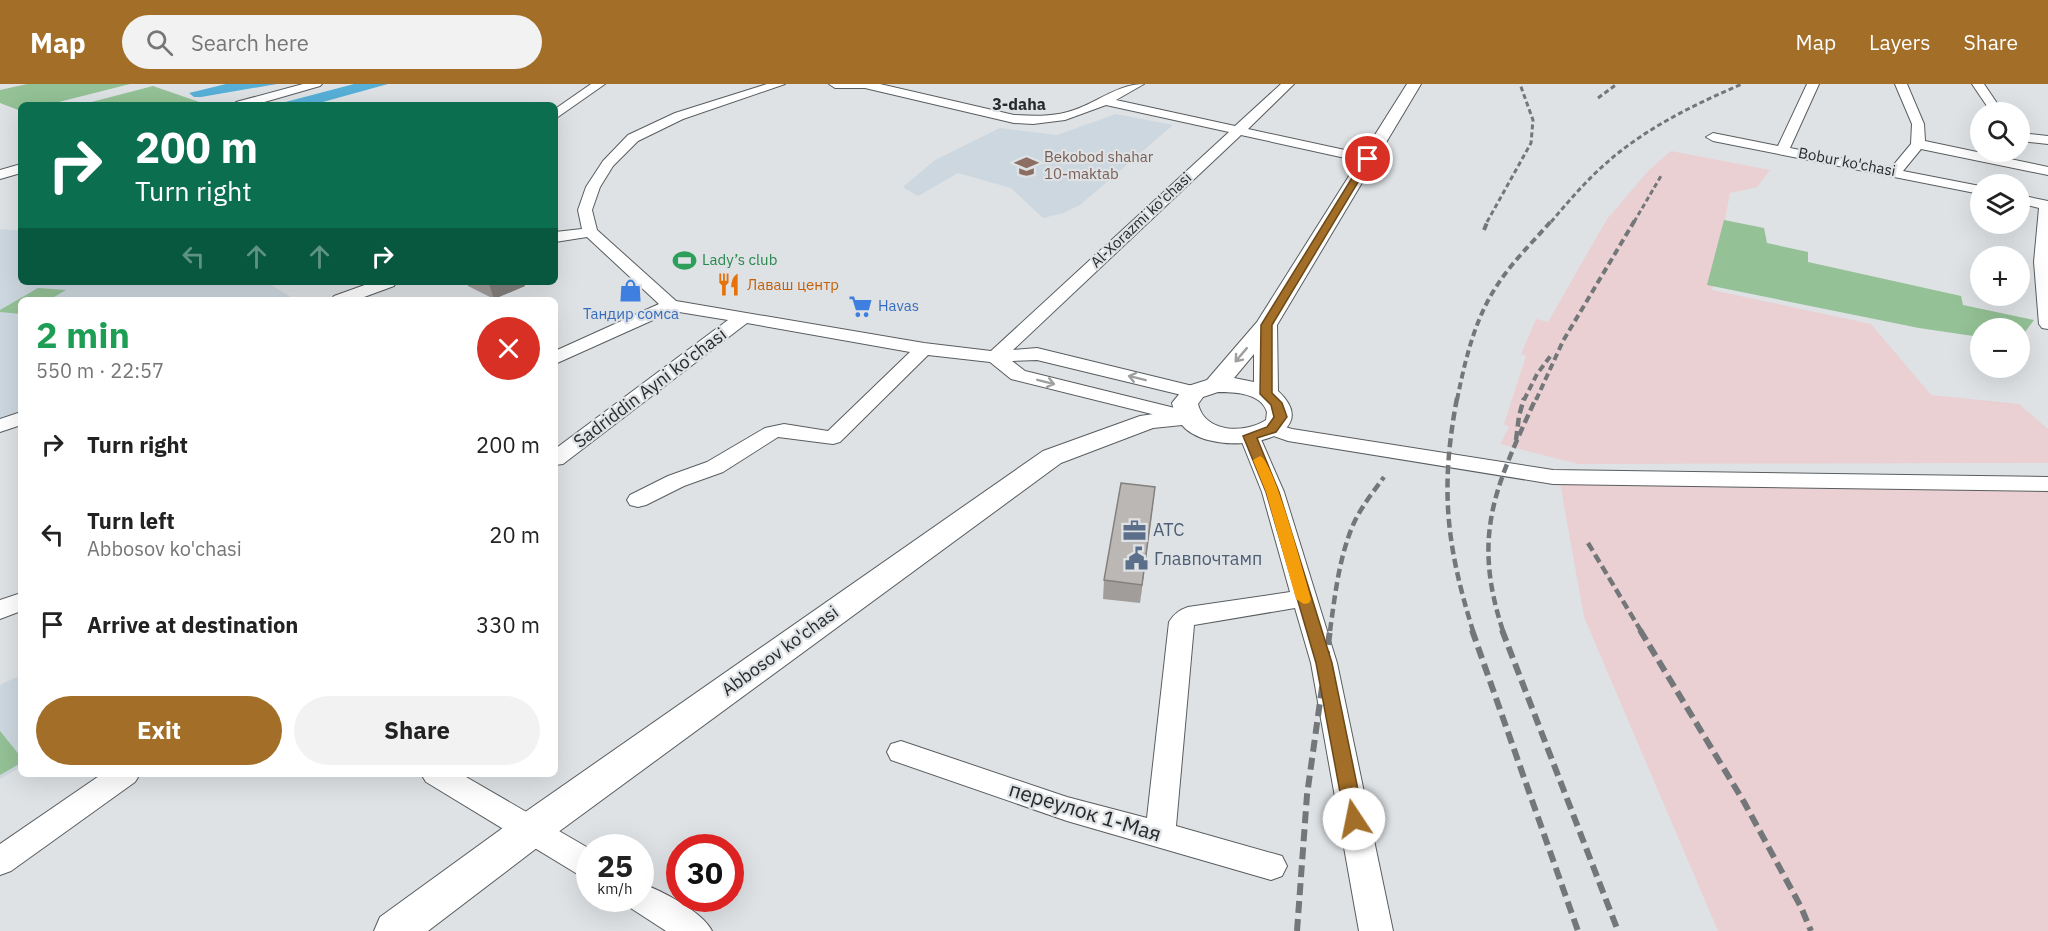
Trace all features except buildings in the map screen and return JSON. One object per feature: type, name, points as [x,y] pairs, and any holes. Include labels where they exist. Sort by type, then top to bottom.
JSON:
[{"type":"main road","points":[[1266,325],[1266,394],[1280,410],[1278,423],[1261,433],[1236,437],[1214,433],[1195,425],[1199,398],[1266,325],[1414,84]]},
{"type":"main road","name":"Abbosov ko'chasi","points":[[395,931],[532,829],[1052,457],[1149,421],[1199,398],[1242,386],[1266,394]]},
{"type":"street","points":[[251,102],[316,84]]},
{"type":"street","points":[[558,113],[599,84]]},
{"type":"street","points":[[779,84],[679,116],[633,138],[608,164],[593,187],[585,210],[590,232],[671,305],[924,349],[994,357],[1018,375],[1199,398]]},
{"type":"street","points":[[835,84],[865,84],[1014,119],[1033,121],[1050,121],[1077,115],[1138,84]]},
{"type":"street","name":"Al-Xorazmi ko'chasi","points":[[994,357],[1288,84]]},
{"type":"street","points":[[1783,149],[1813,84]]},
{"type":"street","points":[[1895,172],[1918,144],[1918,124],[1901,84]]},
{"type":"street","points":[[1978,84],[1990,102]]},
{"type":"street","points":[[1104,101],[1368,159]]},
{"type":"street","name":"Bobur ko'chasi","points":[[1713,137],[1783,149],[1970,188]]},
{"type":"street","points":[[2030,138],[2048,140]]},
{"type":"street","points":[[1918,144],[2048,171]]},
{"type":"street","points":[[0,175],[18,169]]},
{"type":"street","points":[[2030,201],[2048,205],[2042,262],[2048,324]]},
{"type":"street","points":[[558,237],[590,232]]},
{"type":"street","points":[[348,297],[380,285]]},
{"type":"street","points":[[558,357],[671,305]]},
{"type":"street","name":"Sadriddin Ayni ko'chasi","points":[[558,457],[744,317]]},
{"type":"street","points":[[638,500],[676,481],[715,467],[772,432],[784,430],[833,438],[924,349]]},
{"type":"street","points":[[0,426],[18,419]]},
{"type":"street","points":[[1376,931],[1324,663],[1273,492],[1261,433],[1288,435],[1553,477],[2048,484]]},
{"type":"street","points":[[1160,836],[1182,622],[1188,616],[1303,598]]},
{"type":"street","name":"переулок 1-Мая","points":[[900,752],[1066,809],[1271,866]]},
{"type":"street","points":[[0,861],[121,777]]},
{"type":"street","points":[[441,777],[576,856]]},
{"type":"street","points":[[654,906],[695,931]]},
{"type":"shaded area","name":"Bekobod shahar 10-maktab","points":[[1116,114],[1173,125],[1080,205],[1063,213],[1043,218],[1011,188],[958,173],[918,196],[903,187],[935,160],[1000,128],[1057,135]]},
{"type":"shaded area","points":[[1671,151],[1770,170],[1757,187],[1730,193],[1712,290],[1871,324],[1931,395],[2019,404],[2048,429],[2048,463],[1578,464],[1500,444],[1509,427],[1504,424],[1526,356],[1521,354],[1536,319],[1548,322],[1607,219],[1649,170]]},
{"type":"shaded area","points":[[0,230],[18,231],[18,285],[271,285],[291,297],[18,297],[18,413],[0,420]]},
{"type":"shaded area","points":[[1558,472],[2048,482],[2048,931],[1718,931],[1584,617]]},
{"type":"shaded area","points":[[18,676],[18,769],[0,779],[0,685]]},
{"type":"green space","points":[[27,84],[130,84],[59,102],[18,102],[18,110],[0,103],[0,90]]},
{"type":"green space","points":[[153,86],[199,102],[92,102]]},
{"type":"green space","points":[[1724,220],[1764,228],[1767,243],[1808,252],[1808,262],[1961,296],[1963,305],[2025,318],[1970,318],[1970,336],[1919,328],[1707,285]]},
{"type":"green space","points":[[38,288],[66,290],[54,297],[22,297]]},
{"type":"green space","points":[[18,300],[18,314],[0,312]]},
{"type":"green space","points":[[0,731],[18,753],[18,765],[0,775]]},
{"type":"water","points":[[226,84],[277,84],[201,97],[194,97],[189,93]]},
{"type":"water","points":[[354,84],[388,84],[323,102],[285,102]]},
{"type":"railway","points":[[1488,221],[1531,143],[1533,120],[1520,84]]},
{"type":"railway","points":[[1598,98],[1617,84]]},
{"type":"railway","points":[[1551,222],[1577,192],[1619,152],[1652,129],[1687,109],[1742,84]]},
{"type":"railway","points":[[1634,222],[1661,176]]},
{"type":"railway","points":[[1457,400],[1471,342],[1488,300],[1508,270],[1552,220]]},
{"type":"railway","points":[[1536,400],[1563,341],[1635,220]]},
{"type":"railway","points":[[1484,230],[1488,221]]},
{"type":"railway","points":[[1524,400],[1537,374],[1552,354]]},
{"type":"railway","points":[[1457,398],[1449,460],[1448,516],[1457,571],[1473,631]]},
{"type":"railway","points":[[1516,440],[1524,398]]},
{"type":"railway","points":[[1503,631],[1489,566],[1492,511],[1509,458],[1536,398]]},
{"type":"railway","points":[[1330,631],[1338,577],[1348,538],[1367,500],[1384,477]]},
{"type":"railway","points":[[1588,543],[1641,631]]},
{"type":"railway","points":[[1297,931],[1307,795],[1330,630]]},
{"type":"railway","points":[[1472,630],[1578,931]]},
{"type":"railway","points":[[1502,630],[1618,931]]},
{"type":"railway","points":[[1640,630],[1744,802],[1801,907],[1811,931]]},
{"type":"slow traffic","points":[[1260,460],[1273,492],[1304,599]]},
{"type":"place","name":"Bekobod shahar 10-maktab","points":[[1026,166]]},
{"type":"place","name":"Lady’s club","points":[[684,260]]},
{"type":"place","name":"Лаваш центр","points":[[729,285]]},
{"type":"place","name":"Тандир сомса","points":[[631,290]]},
{"type":"place","name":"Havas","points":[[860,306]]},
{"type":"place","name":"АТС","points":[[1135,530]]},
{"type":"place","name":"Главпочтамп","points":[[1136,559]]},
{"type":"district","name":"3-daha","points":[[1019,104]]},
{"type":"route","points":[[1354,819],[1324,663],[1273,492],[1250,436],[1272,429],[1281,417],[1276,403],[1266,394],[1266,325],[1368,159]]}]
